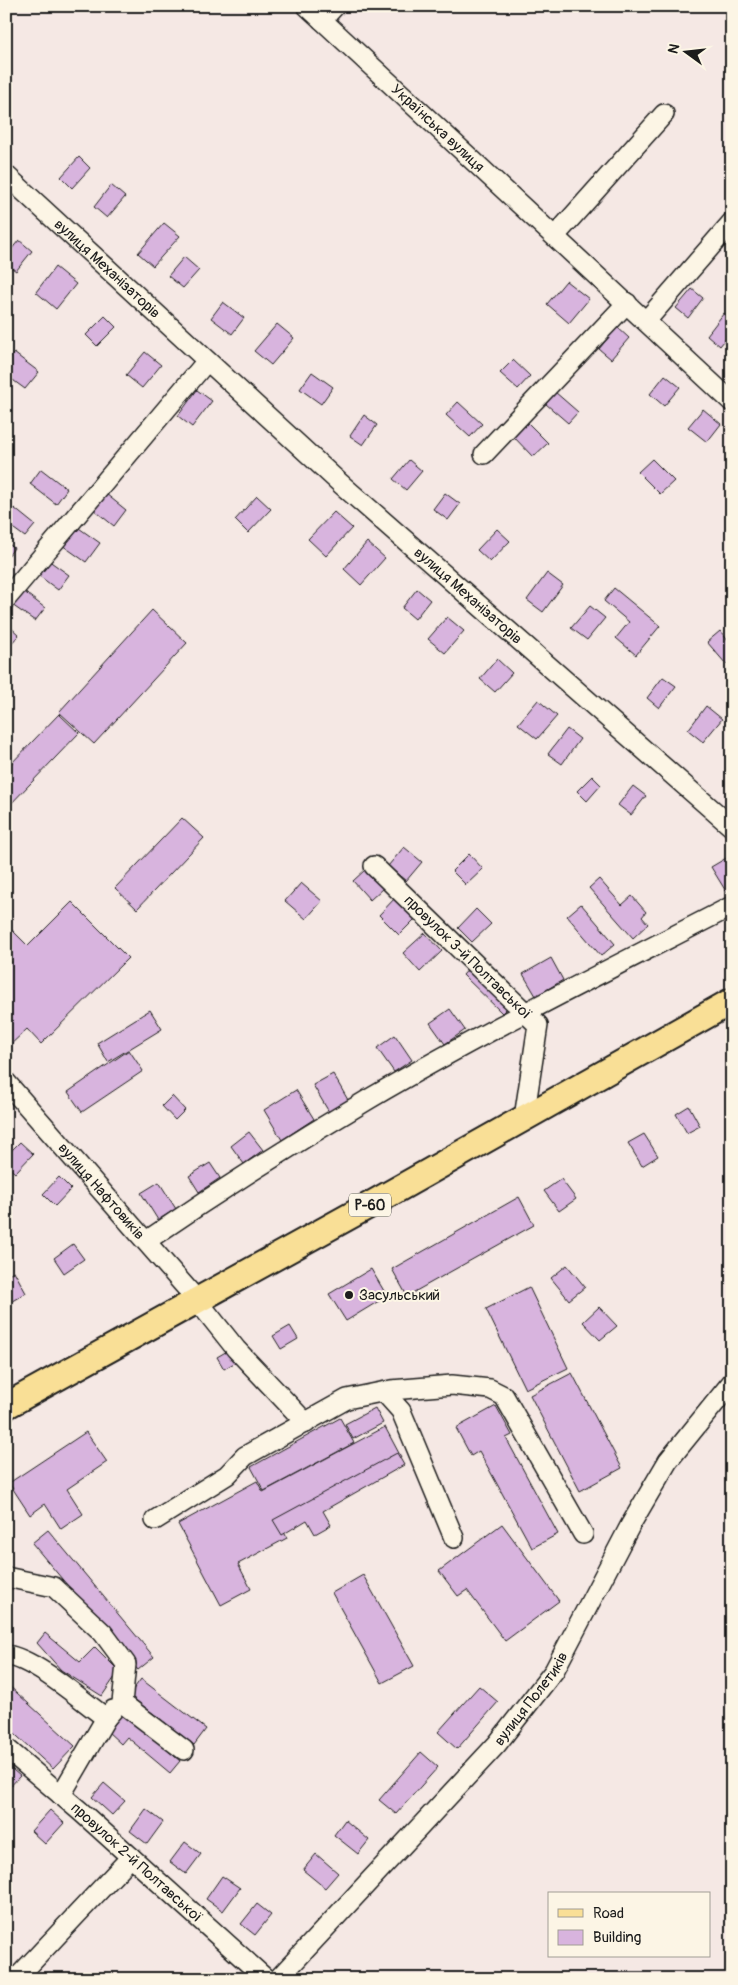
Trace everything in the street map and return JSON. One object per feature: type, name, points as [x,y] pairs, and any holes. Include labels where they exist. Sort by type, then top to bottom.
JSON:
[{"type":"main road","name":"Р-60","points":[[6,1406],[732,1001]]},
{"type":"street","name":"Українська вулиця","points":[[307,6],[732,402]]},
{"type":"street","points":[[322,20],[335,6]]},
{"type":"street","points":[[555,236],[664,114]]},
{"type":"street","name":"вулиця Механізаторів","points":[[6,175],[341,484],[732,827]]},
{"type":"street","points":[[646,321],[732,222]]},
{"type":"street","points":[[484,454],[627,303]]},
{"type":"street","points":[[6,599],[207,360]]},
{"type":"street","name":"провулок 3-й Полтавської","points":[[374,866],[538,1025],[524,1118]]},
{"type":"street","points":[[146,1241],[224,1188],[370,1098],[526,1013],[732,906]]},
{"type":"street","name":"вулиця Нафтовиків","points":[[6,1082],[197,1300],[236,1349],[306,1423]]},
{"type":"street","name":"вулиця Полетиків","points":[[278,1979],[496,1744],[554,1671],[631,1524],[668,1461],[732,1382]]},
{"type":"street","points":[[155,1520],[227,1476],[246,1456],[347,1399],[384,1392],[452,1385],[490,1389],[504,1396],[583,1534]]},
{"type":"street","points":[[384,1392],[401,1411],[454,1538]]},
{"type":"street","points":[[6,1577],[54,1587],[102,1633],[126,1664],[122,1703],[106,1718],[61,1795]]},
{"type":"street","points":[[6,1655],[16,1656],[32,1664],[106,1718]]},
{"type":"street","points":[[122,1703],[184,1750]]},
{"type":"street","name":"провулок 2-й Полтавської","points":[[6,1748],[131,1857],[266,1979]]},
{"type":"street","points":[[16,1979],[131,1857]]},
{"type":"building","points":[[79,157],[90,168],[72,188],[61,177]]},
{"type":"building","points":[[111,185],[125,197],[107,218],[94,207]]},
{"type":"building","points":[[164,223],[180,236],[153,266],[138,253]]},
{"type":"building","points":[[19,240],[32,251],[16,271],[6,264],[6,256]]},
{"type":"building","points":[[184,257],[199,270],[183,288],[168,276]]},
{"type":"building","points":[[55,267],[76,284],[56,309],[36,292]]},
{"type":"building","points":[[566,281],[589,299],[569,323],[547,304]]},
{"type":"building","points":[[692,289],[703,298],[688,318],[676,308]]},
{"type":"building","points":[[223,302],[244,318],[232,334],[211,318]]},
{"type":"building","points":[[724,313],[732,319],[732,331],[720,346],[707,335]]},
{"type":"building","points":[[105,316],[116,327],[97,346],[86,335]]},
{"type":"building","points":[[277,324],[294,338],[271,365],[254,351]]},
{"type":"building","points":[[617,327],[629,338],[611,359],[599,349]]},
{"type":"building","points":[[145,352],[161,365],[142,388],[126,375]]},
{"type":"building","points":[[14,353],[39,372],[25,389],[6,375],[6,362]]},
{"type":"building","points":[[513,360],[530,376],[518,389],[500,373]]},
{"type":"building","points":[[312,372],[333,387],[321,404],[300,389]]},
{"type":"building","points":[[665,375],[680,387],[664,406],[650,394]]},
{"type":"building","points":[[197,390],[212,401],[192,427],[178,416]]},
{"type":"building","points":[[555,392],[578,412],[568,423],[546,404]]},
{"type":"building","points":[[458,402],[482,424],[470,437],[446,415]]},
{"type":"building","points":[[703,409],[721,424],[707,442],[688,427]]},
{"type":"building","points":[[364,415],[377,425],[363,445],[350,436]]},
{"type":"building","points":[[526,421],[548,443],[533,457],[512,435]]},
{"type":"building","points":[[652,459],[674,481],[660,494],[638,472]]},
{"type":"building","points":[[409,460],[422,471],[406,490],[393,479]]},
{"type":"building","points":[[41,469],[67,489],[56,504],[30,484]]},
{"type":"building","points":[[445,493],[460,504],[448,520],[433,509]]},
{"type":"building","points":[[106,494],[126,510],[114,526],[93,509]]},
{"type":"building","points":[[257,496],[271,509],[248,533],[235,520]]},
{"type":"building","points":[[14,508],[35,525],[25,537],[6,523],[6,518]]},
{"type":"building","points":[[334,512],[352,528],[326,556],[308,539]]},
{"type":"building","points":[[76,526],[100,543],[86,562],[62,545]]},
{"type":"building","points":[[497,529],[510,541],[490,562],[477,550]]},
{"type":"building","points":[[6,542],[14,548],[6,559]]},
{"type":"building","points":[[367,542],[385,558],[361,585],[344,569]]},
{"type":"building","points":[[48,560],[69,575],[58,590],[38,575]]},
{"type":"building","points":[[547,573],[563,585],[543,612],[527,600]]},
{"type":"building","points":[[614,588],[660,626],[636,655],[616,638],[629,622],[604,601]]},
{"type":"building","points":[[417,589],[430,600],[415,619],[402,608]]},
{"type":"building","points":[[23,591],[45,608],[35,621],[12,605]]},
{"type":"building","points":[[590,606],[605,618],[587,640],[571,628]]},
{"type":"building","points":[[152,610],[187,643],[94,744],[59,712]]},
{"type":"building","points":[[447,617],[464,631],[445,653],[428,639]]},
{"type":"building","points":[[6,623],[19,635],[8,647],[6,645]]},
{"type":"building","points":[[720,631],[732,645],[732,659],[726,664],[707,642]]},
{"type":"building","points":[[497,659],[512,673],[495,692],[480,679]]},
{"type":"building","points":[[663,677],[676,686],[659,708],[647,698]]},
{"type":"building","points":[[538,700],[557,716],[537,739],[518,724]]},
{"type":"building","points":[[706,706],[722,719],[703,742],[688,730]]},
{"type":"building","points":[[59,714],[79,733],[6,809],[6,769]]},
{"type":"building","points":[[567,729],[580,739],[562,764],[548,754]]},
{"type":"building","points":[[592,776],[601,785],[587,801],[577,791]]},
{"type":"building","points":[[633,786],[646,796],[631,815],[618,805]]},
{"type":"building","points":[[182,818],[204,838],[137,909],[115,888]]},
{"type":"building","points":[[404,847],[422,862],[406,881],[388,866]]},
{"type":"building","points":[[469,854],[483,869],[466,885],[452,871]]},
{"type":"building","points":[[728,857],[732,863],[732,890],[727,893],[711,867]]},
{"type":"building","points":[[366,869],[383,888],[370,900],[353,881]]},
{"type":"building","points":[[599,879],[622,905],[632,896],[646,912],[642,917],[648,924],[633,938],[589,888]]},
{"type":"building","points":[[301,883],[322,901],[306,919],[285,901]]},
{"type":"building","points":[[396,897],[417,917],[399,935],[379,915]]},
{"type":"building","points":[[72,902],[128,958],[41,1044],[27,1029],[6,1049],[6,968],[12,962],[6,957],[6,936],[12,930],[28,946]]},
{"type":"building","points":[[581,904],[615,944],[601,956],[567,916]]},
{"type":"building","points":[[476,909],[491,924],[472,942],[458,928]]},
{"type":"building","points":[[425,933],[442,951],[420,972],[403,953]]},
{"type":"building","points":[[551,958],[563,980],[536,996],[523,974]]},
{"type":"building","points":[[471,966],[510,1005],[502,1013],[463,975]]},
{"type":"building","points":[[450,1009],[465,1030],[445,1044],[430,1023]]},
{"type":"building","points":[[150,1010],[162,1029],[108,1062],[97,1043]]},
{"type":"building","points":[[395,1035],[412,1060],[394,1072],[377,1048]]},
{"type":"building","points":[[129,1050],[143,1071],[82,1112],[68,1092]]},
{"type":"building","points":[[333,1074],[348,1100],[329,1112],[313,1085]]},
{"type":"building","points":[[296,1090],[314,1119],[282,1140],[264,1110]]},
{"type":"building","points":[[172,1096],[185,1110],[175,1120],[162,1106]]},
{"type":"building","points":[[689,1106],[700,1126],[687,1133],[676,1114]]},
{"type":"building","points":[[249,1132],[263,1150],[244,1164],[231,1146]]},
{"type":"building","points":[[644,1134],[658,1156],[642,1166],[628,1143]]},
{"type":"building","points":[[20,1142],[33,1154],[15,1173],[6,1165],[6,1156]]},
{"type":"building","points":[[210,1163],[220,1178],[199,1192],[189,1176]]},
{"type":"building","points":[[59,1177],[71,1189],[55,1206],[43,1194]]},
{"type":"building","points":[[561,1179],[576,1199],[559,1211],[544,1191]]},
{"type":"building","points":[[159,1182],[176,1209],[158,1220],[141,1193]]},
{"type":"building","points":[[519,1197],[534,1225],[407,1296],[392,1269]]},
{"type":"building","points":[[73,1244],[84,1259],[64,1273],[54,1258]]},
{"type":"building","points":[[567,1265],[585,1287],[569,1300],[551,1278]]},
{"type":"building","points":[[371,1269],[387,1296],[346,1321],[329,1294]]},
{"type":"building","points":[[14,1271],[26,1293],[7,1304],[6,1275]]},
{"type":"building","points":[[529,1287],[568,1368],[525,1389],[486,1309]]},
{"type":"building","points":[[599,1307],[617,1326],[600,1340],[583,1322]]},
{"type":"building","points":[[290,1326],[298,1339],[281,1349],[273,1336]]},
{"type":"building","points":[[229,1350],[236,1362],[224,1369],[217,1357]]},
{"type":"building","points":[[572,1373],[622,1468],[580,1491],[530,1395]]},
{"type":"building","points":[[496,1406],[512,1435],[506,1438],[558,1534],[532,1548],[479,1451],[471,1456],[456,1428]]},
{"type":"building","points":[[375,1408],[383,1423],[353,1439],[345,1424]]},
{"type":"building","points":[[340,1418],[354,1443],[264,1491],[251,1467]]},
{"type":"building","points":[[385,1427],[401,1457],[279,1522],[287,1538],[238,1564],[251,1589],[221,1605],[178,1524],[257,1481],[263,1492]]},
{"type":"building","points":[[86,1432],[107,1462],[67,1489],[83,1514],[61,1529],[45,1504],[30,1515],[9,1483]]},
{"type":"building","points":[[397,1453],[404,1465],[323,1511],[331,1525],[315,1534],[307,1520],[282,1535],[273,1520]]},
{"type":"building","points":[[502,1524],[559,1601],[505,1641],[467,1590],[458,1596],[439,1571]]},
{"type":"building","points":[[48,1530],[154,1657],[138,1670],[32,1543]]},
{"type":"building","points":[[363,1575],[414,1666],[382,1683],[332,1593]]},
{"type":"building","points":[[45,1633],[80,1662],[95,1647],[119,1671],[102,1696],[61,1670],[37,1643]]},
{"type":"building","points":[[141,1679],[206,1729],[194,1745],[129,1695]]},
{"type":"building","points":[[6,1683],[75,1746],[53,1769],[6,1726]]},
{"type":"building","points":[[479,1686],[498,1702],[457,1749],[438,1732]]},
{"type":"building","points":[[123,1712],[180,1761],[170,1773],[127,1737],[121,1744],[107,1731]]},
{"type":"building","points":[[421,1752],[438,1767],[396,1814],[379,1800]]},
{"type":"building","points":[[6,1764],[20,1776],[6,1791]]},
{"type":"building","points":[[104,1783],[125,1801],[112,1815],[92,1797]]},
{"type":"building","points":[[146,1809],[163,1822],[147,1844],[130,1831]]},
{"type":"building","points":[[50,1810],[64,1823],[45,1844],[31,1831]]},
{"type":"building","points":[[345,1820],[369,1840],[358,1854],[334,1835]]},
{"type":"building","points":[[185,1842],[201,1854],[186,1874],[170,1862]]},
{"type":"building","points":[[316,1854],[338,1873],[325,1888],[303,1870]]},
{"type":"building","points":[[222,1876],[240,1888],[223,1911],[206,1899]]},
{"type":"building","points":[[257,1904],[271,1915],[255,1935],[241,1924]]},
{"type":"place","name":"Засульський","points":[[349,1295]]}]
